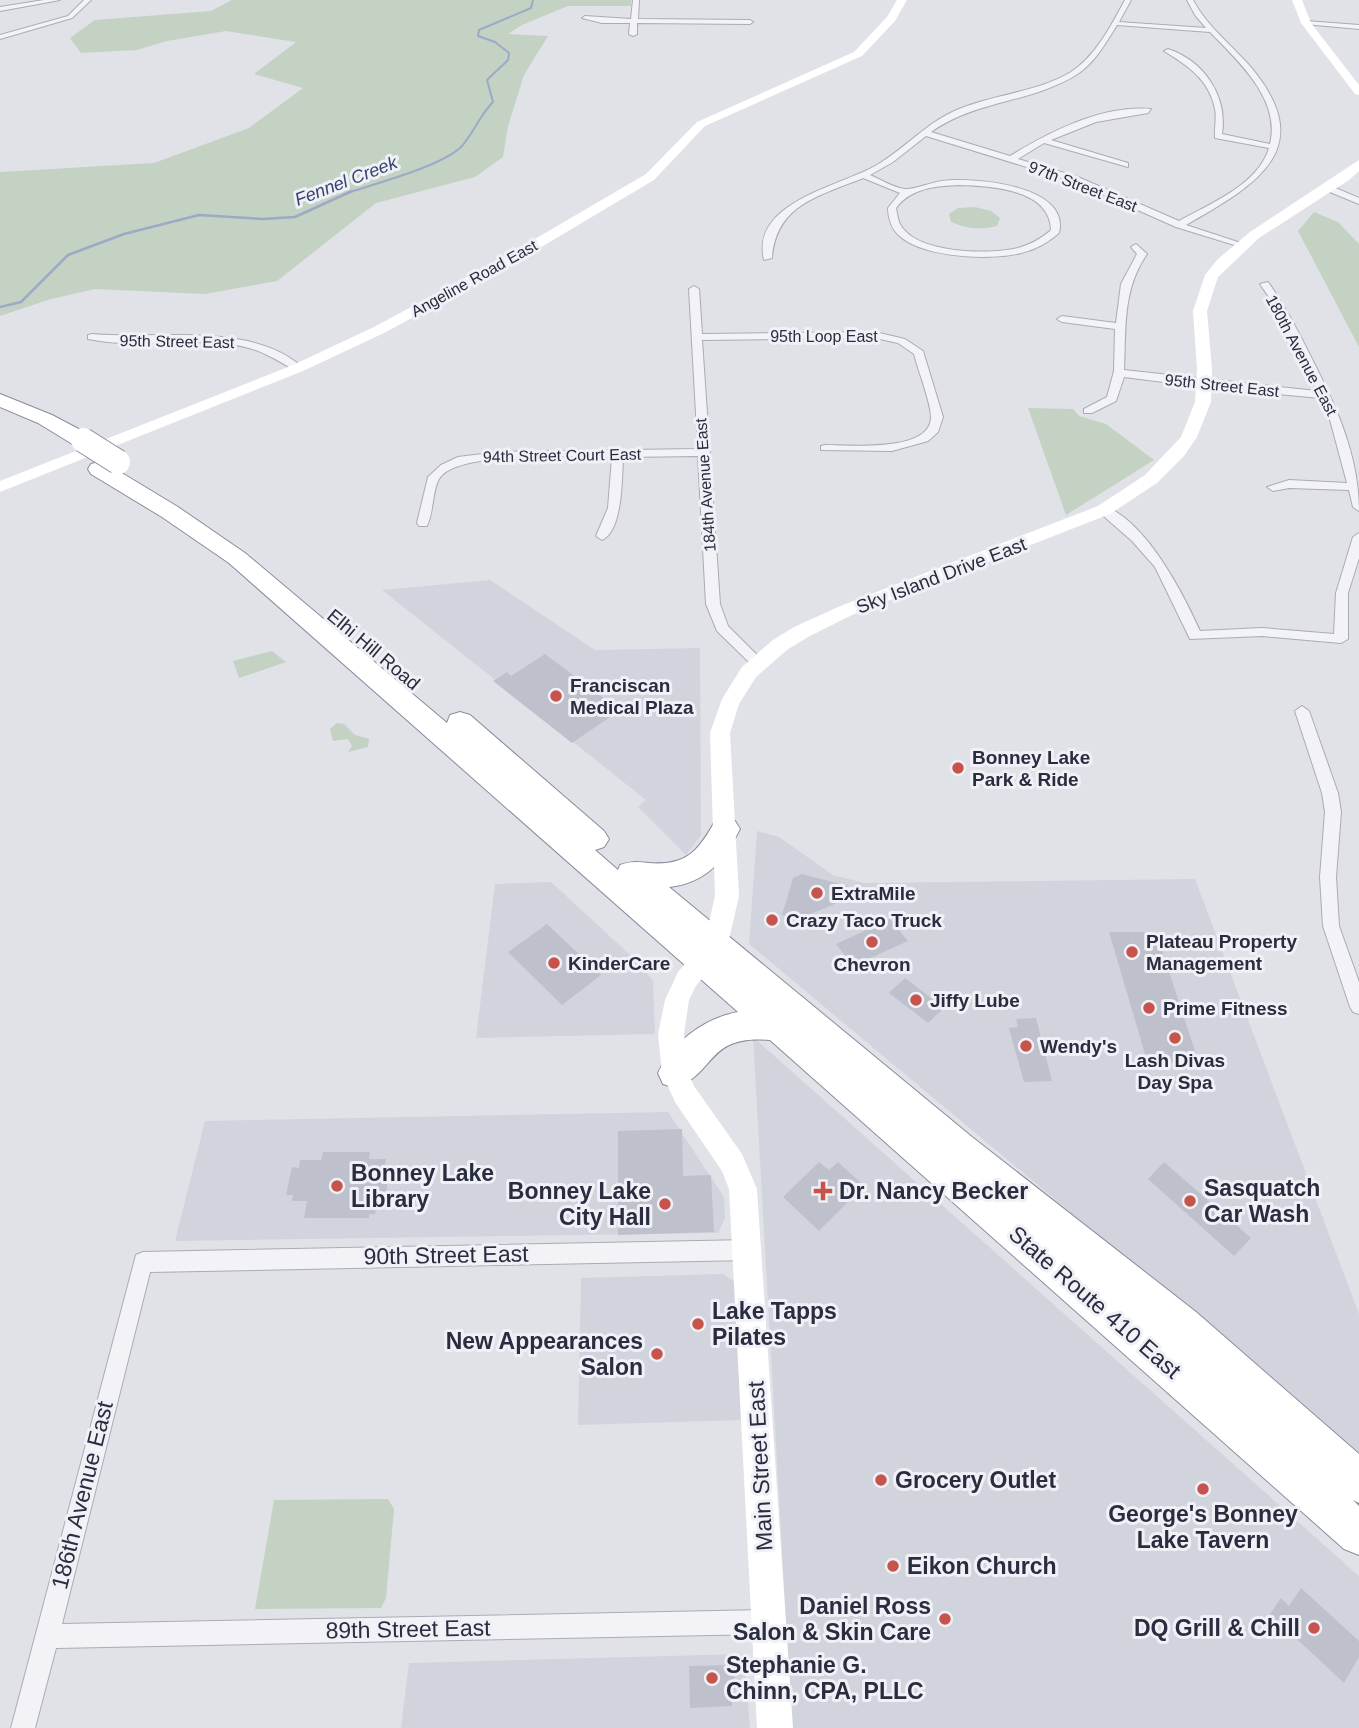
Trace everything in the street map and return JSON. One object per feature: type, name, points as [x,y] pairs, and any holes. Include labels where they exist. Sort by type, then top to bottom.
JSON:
[{"type":"highway","name":"Elhi Hill Road","points":[[0,400],[44,419],[73,443],[109,465],[205,514],[247,542],[520,772],[631,873],[709,952]]},
{"type":"highway","name":"Elhi Hill Road","points":[[0,415],[73,443]]},
{"type":"highway","name":"Elhi Hill Road","points":[[109,465],[170,512],[237,558],[709,952]]},
{"type":"highway","points":[[631,873],[670,877],[696,868],[716,849],[725,829]]},
{"type":"highway","name":"State Route 410 East","points":[[709,952],[777,1026],[1359,1534]]},
{"type":"highway","name":"State Route 410 East","points":[[709,952],[1182,1326],[1359,1482]]},
{"type":"highway","points":[[675,1073],[707,1038],[721,1030],[757,1024],[777,1026]]},
{"type":"street","points":[[0,9],[57,0]]},
{"type":"street","points":[[0,37],[70,18],[88,0]]},
{"type":"street","points":[[633,34],[636,0]]},
{"type":"street","name":"Angeline Road East","points":[[0,487],[298,368],[403,317],[650,177],[701,124],[858,54],[891,19],[902,0]]},
{"type":"street","points":[[767,258],[770,233],[783,215],[804,200],[879,167],[923,132],[964,110],[1074,73],[1087,62],[1128,0]]},
{"type":"street","points":[[1179,226],[1245,184],[1266,164],[1275,147],[1277,118],[1269,98],[1193,10],[1190,0]]},
{"type":"street","points":[[1297,0],[1306,23],[1359,92]]},
{"type":"street","points":[[585,18],[602,21],[750,22]]},
{"type":"street","points":[[1114,23],[1156,29],[1211,30]]},
{"type":"street","points":[[1306,23],[1359,27]]},
{"type":"street","points":[[1168,51],[1184,58],[1212,90],[1220,110],[1217,136],[1275,147]]},
{"type":"street","points":[[1011,159],[1074,125],[1123,112],[1148,111]]},
{"type":"street","name":"97th Street East","points":[[923,132],[1090,185],[1179,226],[1241,246]]},
{"type":"street","points":[[1042,140],[1125,165]]},
{"type":"street","name":"Sky Island Drive East","points":[[709,952],[727,895],[720,733],[729,704],[740,684],[758,663],[791,638],[845,611],[1104,510],[1135,493],[1174,457],[1196,423],[1203,401],[1202,298],[1219,265],[1241,246],[1345,177],[1359,164]]},
{"type":"street","points":[[863,175],[906,193],[924,186],[959,182],[1009,188],[1044,204],[1055,216],[1057,227],[1046,242],[1022,252],[987,256],[944,251],[912,239],[894,224],[892,208],[906,193]]},
{"type":"street","points":[[1328,188],[1359,201]]},
{"type":"street","points":[[1088,411],[1112,399],[1120,373],[1127,281],[1142,254],[1136,247]]},
{"type":"street","name":"180th Avenue East","points":[[1265,284],[1280,306],[1325,395],[1342,437],[1359,507]]},
{"type":"street","name":"184th Avenue East","points":[[695,289],[715,616],[738,646],[758,663]]},
{"type":"street","points":[[1062,319],[1122,327]]},
{"type":"street","name":"95th Loop East","points":[[697,337],[874,335],[901,341],[919,353],[937,417],[933,433],[920,442],[900,447],[825,448]]},
{"type":"street","name":"95th Street East","points":[[92,337],[116,340],[243,341],[273,353],[298,368]]},
{"type":"street","name":"95th Street East","points":[[1120,373],[1325,395]]},
{"type":"street","name":"94th Street Court East","points":[[423,523],[434,477],[454,462],[482,456],[703,452]]},
{"type":"street","points":[[602,536],[614,508],[618,453]]},
{"type":"street","points":[[1273,487],[1289,484],[1354,487]]},
{"type":"street","points":[[1104,510],[1135,535],[1162,565],[1195,636],[1262,632],[1341,639],[1342,593],[1359,537]]},
{"type":"street","points":[[1302,711],[1318,751],[1333,811],[1328,877],[1331,926],[1359,1007]]},
{"type":"street","name":"Main Street East","points":[[709,952],[687,979],[672,1016],[671,1034],[675,1073],[695,1114],[732,1163],[743,1189],[775,1728]]},
{"type":"street","name":"90th Street East","points":[[143,1262],[748,1250]]},
{"type":"street","name":"186th Avenue East","points":[[23,1728],[143,1262]]},
{"type":"street","name":"89th Street East","points":[[46,1636],[769,1622]]},
{"type":"shaded area","points":[[490,580],[595,650],[700,648],[701,835],[686,855],[638,807],[646,800],[382,590]]},
{"type":"shaded area","points":[[757,831],[779,837],[833,875],[864,883],[1195,879],[1359,1314],[1359,1453],[749,944]]},
{"type":"shaded area","points":[[551,882],[641,965],[653,981],[655,1034],[476,1038],[495,884]]},
{"type":"shaded area","points":[[753,1037],[1359,1576],[1359,1728],[792,1728]]},
{"type":"shaded area","points":[[668,1112],[724,1197],[725,1218],[718,1233],[175,1241],[205,1121]]},
{"type":"shaded area","points":[[723,1274],[735,1282],[742,1420],[578,1425],[581,1278]]},
{"type":"shaded area","points":[[744,1654],[750,1728],[401,1728],[409,1663]]},
{"type":"green space","points":[[232,0],[631,0],[631,6],[568,6],[522,25],[508,34],[548,36],[524,75],[508,126],[503,157],[475,177],[376,203],[277,281],[205,294],[95,289],[51,299],[0,316],[0,172],[154,163],[249,128],[303,88],[254,74],[296,42],[226,31],[167,41],[137,50],[81,53],[70,38],[95,20],[211,11]]},
{"type":"green space","points":[[975,207],[991,211],[1000,218],[997,226],[974,228],[951,222],[949,214],[958,208]]},
{"type":"green space","points":[[1314,212],[1338,222],[1359,244],[1359,347],[1298,231]]},
{"type":"green space","points":[[1028,408],[1073,409],[1079,416],[1106,424],[1154,460],[1066,515]]},
{"type":"green space","points":[[272,651],[286,662],[239,678],[233,661]]},
{"type":"green space","points":[[337,723],[344,724],[355,735],[369,739],[368,747],[348,752],[352,746],[348,739],[333,741],[330,729]]},
{"type":"green space","points":[[388,1499],[394,1509],[386,1598],[381,1608],[255,1609],[274,1500]]},
{"type":"building","name":"Franciscan Medical Plaza","points":[[545,654],[620,710],[572,743],[493,681],[507,672],[511,676]]},
{"type":"building","name":"ExtraMile","points":[[802,874],[848,886],[844,900],[799,919],[782,915],[793,878]]},
{"type":"building","name":"Chevron","points":[[890,919],[908,941],[853,966],[836,944]]},
{"type":"building","name":"KinderCare","points":[[547,924],[601,975],[562,1005],[508,952]]},
{"type":"building","points":[[1109,932],[1156,932],[1196,1054],[1177,1054],[1179,1063],[1167,1063],[1164,1054],[1145,1054]]},
{"type":"building","name":"Jiffy Lube","points":[[905,978],[944,1008],[928,1023],[889,993]]},
{"type":"building","name":"Wendy's","points":[[1036,1018],[1052,1081],[1024,1082],[1009,1028],[1018,1027],[1016,1019]]},
{"type":"building","name":"Bonney Lake City Hall","points":[[682,1129],[683,1176],[711,1175],[714,1232],[618,1235],[618,1131]]},
{"type":"building","name":"Bonney Lake Library","points":[[323,1152],[370,1152],[369,1159],[386,1159],[383,1178],[388,1178],[386,1194],[378,1194],[375,1214],[369,1214],[369,1218],[304,1218],[307,1201],[292,1201],[293,1195],[286,1195],[292,1167],[299,1168],[300,1160],[321,1160]]},
{"type":"building","name":"Dr. Nancy Becker","points":[[819,1162],[829,1170],[838,1162],[864,1186],[819,1231],[783,1197]]},
{"type":"building","name":"Sasquatch Car Wash","points":[[1164,1162],[1251,1238],[1234,1256],[1148,1179]]},
{"type":"building","name":"DQ Grill & Chill","points":[[1301,1588],[1359,1641],[1359,1657],[1344,1683],[1270,1614],[1281,1598],[1289,1606]]},
{"type":"building","name":"Stephanie G. Chinn, CPA, PLLC","points":[[733,1665],[735,1689],[731,1689],[732,1706],[690,1708],[689,1666]]},
{"type":"waterway","name":"Fennel Creek","points":[[349,192],[440,161],[462,146],[493,102],[487,80],[508,60],[509,53],[495,42],[478,36],[479,30],[531,8],[533,0]]},
{"type":"waterway","name":"Fennel Creek","points":[[0,307],[21,302],[68,255],[124,234],[199,215],[263,219],[295,217],[349,192]]},
{"type":"place","name":"Franciscan Medical Plaza","points":[[556,696]]},
{"type":"place","name":"Bonney Lake Park & Ride","points":[[958,768]]},
{"type":"place","name":"ExtraMile","points":[[817,893]]},
{"type":"place","name":"Crazy Taco Truck","points":[[772,920]]},
{"type":"place","name":"Chevron","points":[[872,942]]},
{"type":"place","name":"Plateau Property Management","points":[[1132,952]]},
{"type":"place","name":"KinderCare","points":[[554,963]]},
{"type":"place","name":"Jiffy Lube","points":[[916,1000]]},
{"type":"place","name":"Prime Fitness","points":[[1149,1008]]},
{"type":"place","name":"Lash Divas Day Spa","points":[[1175,1038]]},
{"type":"place","name":"Wendy's","points":[[1026,1046]]},
{"type":"place","name":"Bonney Lake Library","points":[[337,1186]]},
{"type":"place","name":"Dr. Nancy Becker","points":[[823,1191]]},
{"type":"place","name":"Sasquatch Car Wash","points":[[1190,1201]]},
{"type":"place","name":"Bonney Lake City Hall","points":[[665,1204]]},
{"type":"place","name":"Lake Tapps Pilates","points":[[698,1324]]},
{"type":"place","name":"New Appearances Salon","points":[[657,1354]]},
{"type":"place","name":"Grocery Outlet","points":[[881,1480]]},
{"type":"place","name":"George's Bonney Lake Tavern","points":[[1203,1489]]},
{"type":"place","name":"Eikon Church","points":[[893,1566]]},
{"type":"place","name":"Daniel Ross Salon & Skin Care","points":[[945,1619]]},
{"type":"place","name":"DQ Grill & Chill","points":[[1314,1628]]},
{"type":"place","name":"Stephanie G. Chinn, CPA, PLLC","points":[[712,1678]]}]
